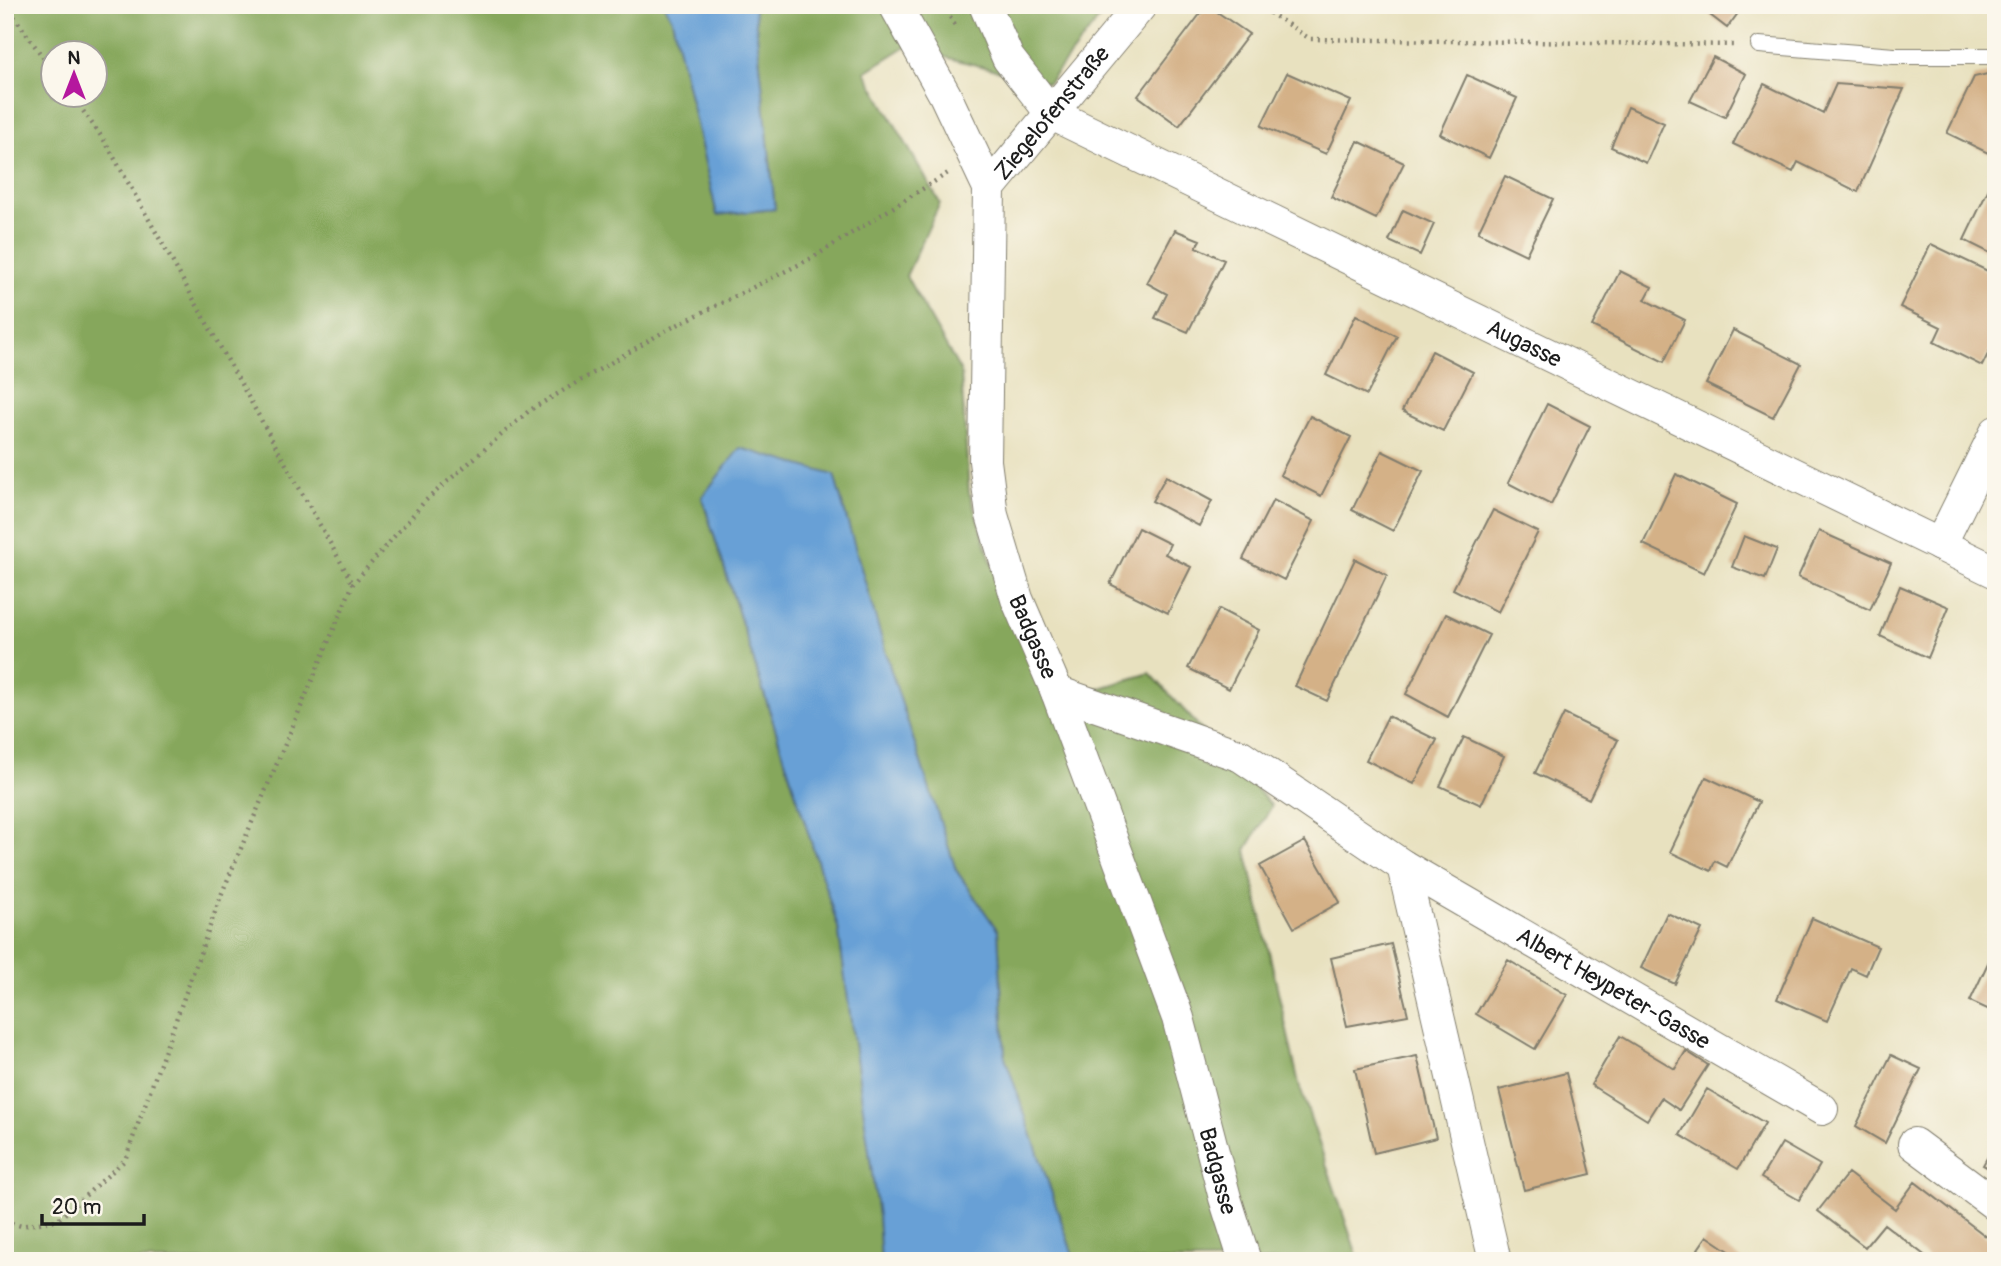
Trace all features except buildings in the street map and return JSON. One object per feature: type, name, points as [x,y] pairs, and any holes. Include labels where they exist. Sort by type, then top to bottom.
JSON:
[{"type":"street","name":"Badgasse","points":[[895,5],[945,94],[972,156],[989,187],[985,461],[992,515],[1017,599],[1057,692],[1178,1018],[1224,1198],[1245,1261]]},
{"type":"street","points":[[985,5],[1008,58],[1052,114]]},
{"type":"street","name":"Ziegelofenstraße","points":[[989,187],[1141,5]]},
{"type":"street","name":"Augasse","points":[[1052,114],[1996,572]]},
{"type":"street","points":[[1940,545],[1996,432]]},
{"type":"street","name":"Albert Heypeter-Gasse","points":[[1057,692],[1241,756],[1403,866],[1822,1109]]},
{"type":"street","points":[[1403,866],[1496,1261]]},
{"type":"street","points":[[1914,1143],[1996,1205]]},
{"type":"lane","points":[[1759,45],[1894,56],[1996,56]]},
{"type":"path","points":[[6,5],[38,50]]},
{"type":"path","points":[[1258,5],[1310,39],[1759,45]]},
{"type":"path","points":[[81,108],[106,143],[353,584]]},
{"type":"path","points":[[5,1221],[21,1226],[58,1220],[125,1160],[222,893],[353,584],[425,501],[530,410],[665,331],[850,237],[972,156]]},
{"type":"green space","points":[[5,5],[664,5],[672,19],[717,215],[775,209],[754,5],[1110,5],[1048,83],[905,47],[865,72],[940,203],[906,276],[961,372],[969,492],[1006,607],[1084,693],[1150,673],[1272,806],[1246,850],[1299,1084],[1359,1261],[1075,1261],[1005,1057],[998,931],[956,870],[891,671],[834,476],[702,498],[838,927],[878,1216],[881,1261],[5,1261]]},
{"type":"water","points":[[664,5],[754,5],[775,209],[717,215],[672,19]]},
{"type":"water","points":[[740,448],[834,475],[891,671],[956,870],[998,931],[1005,1057],[1075,1261],[881,1261],[878,1216],[838,927],[702,497]]}]
